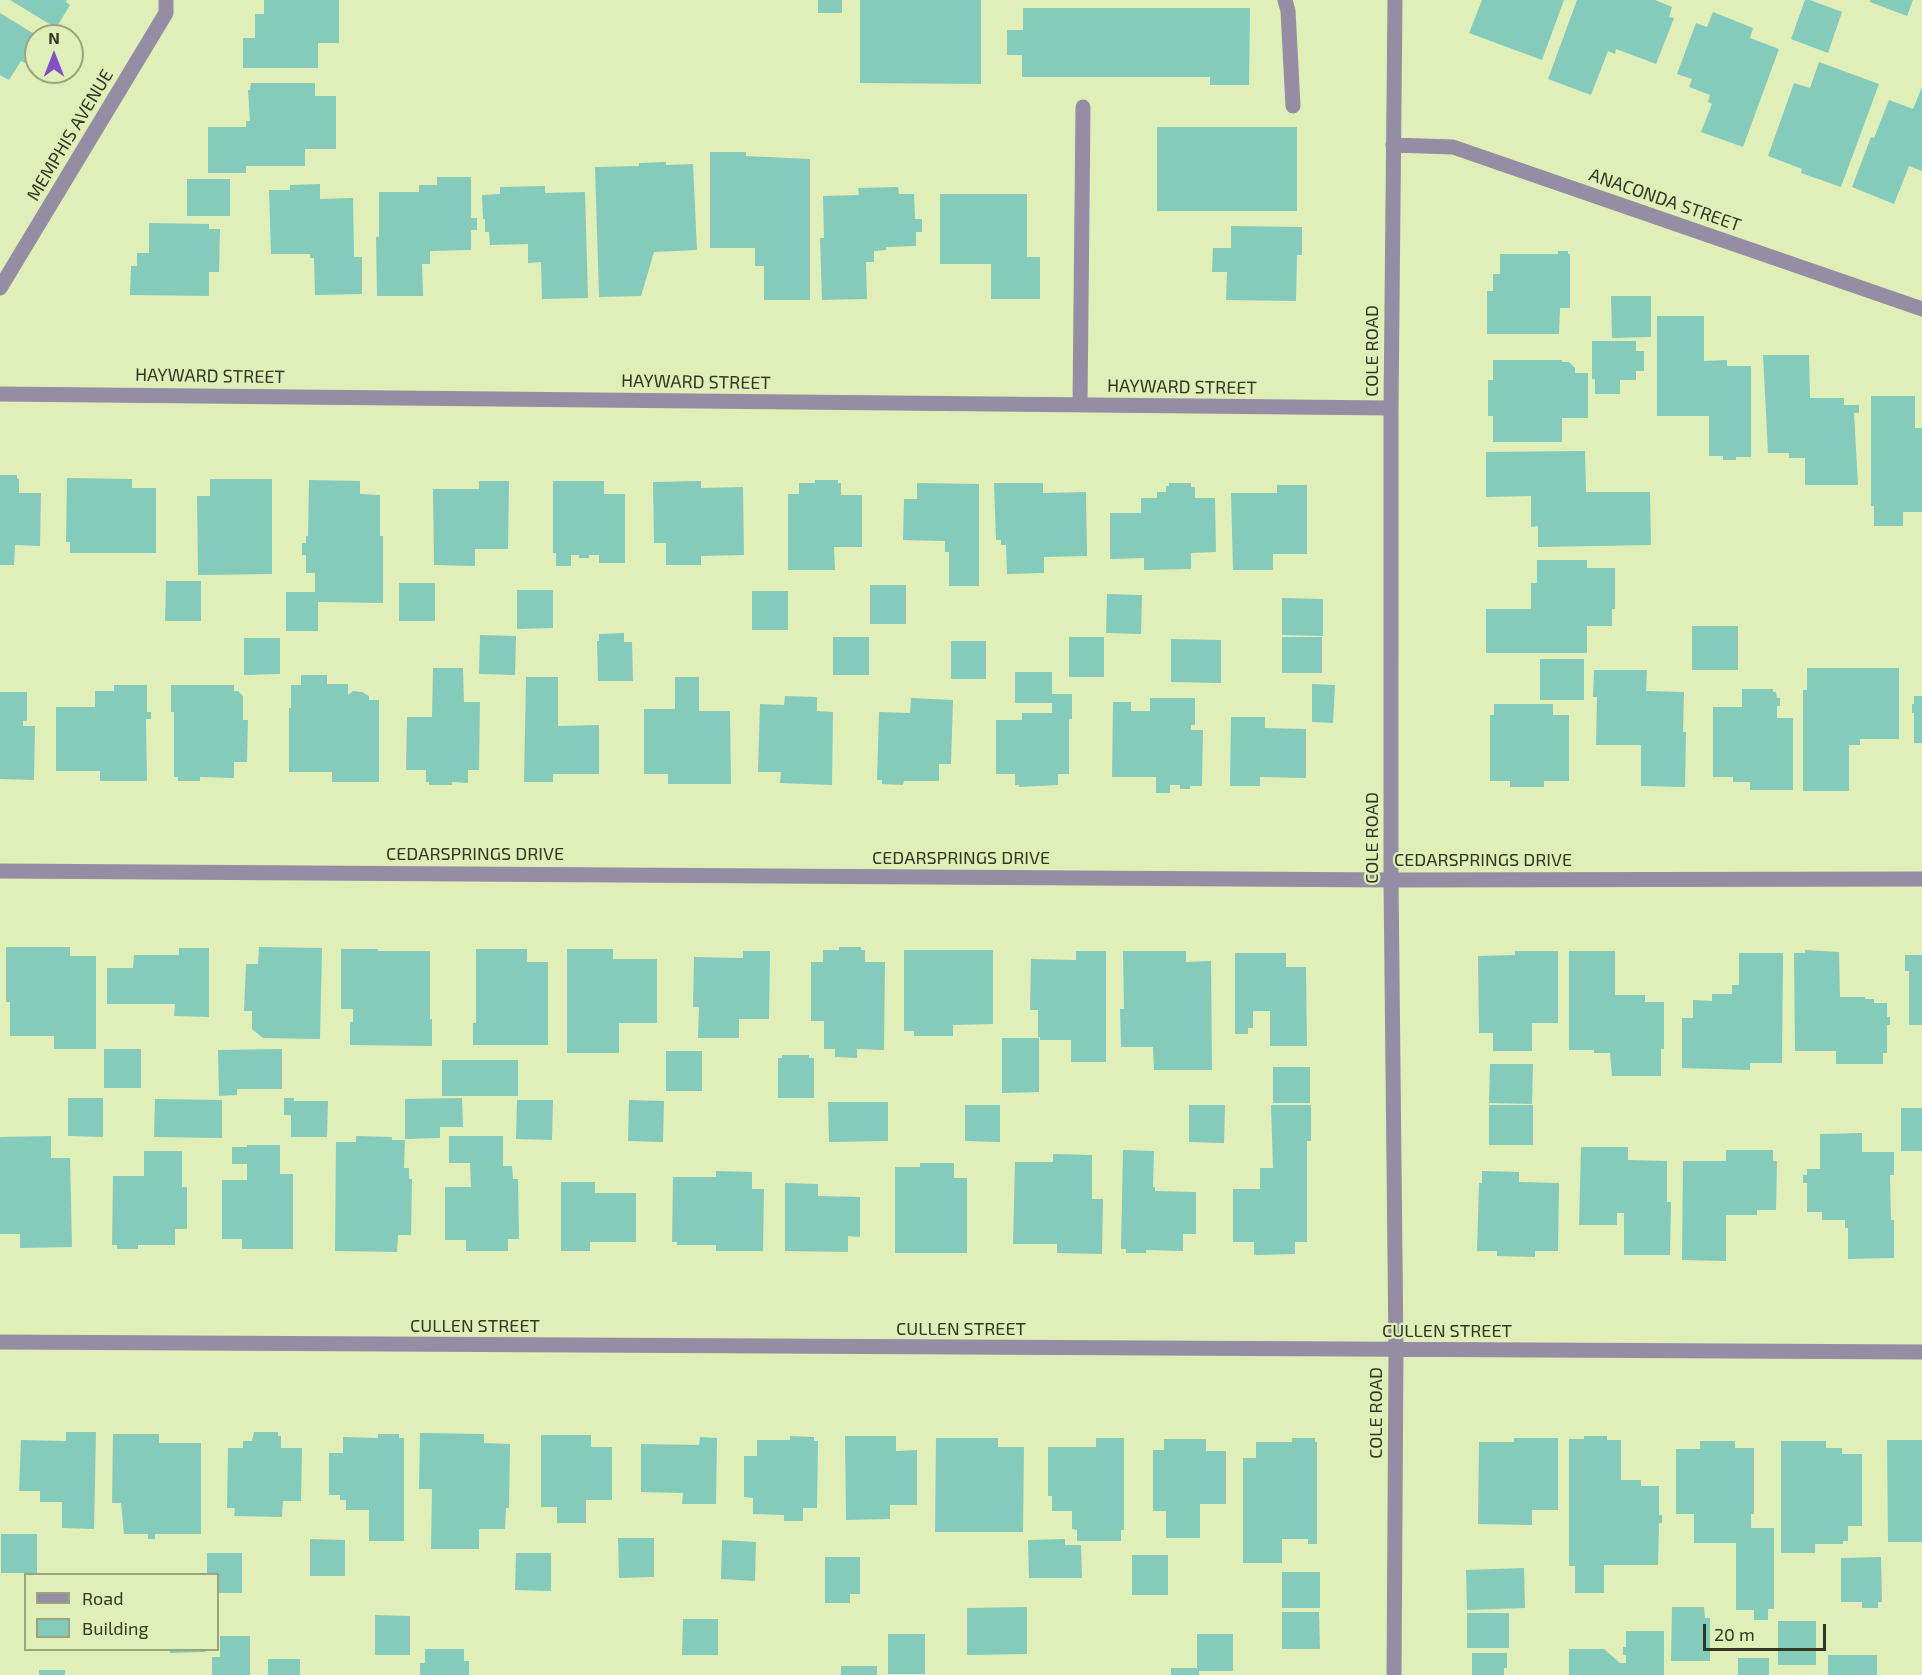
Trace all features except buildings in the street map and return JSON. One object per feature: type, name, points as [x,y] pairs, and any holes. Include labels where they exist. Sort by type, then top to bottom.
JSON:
[{"type":"street","name":"MEMPHIS AVENUE","points":[[0,288],[166,13],[166,0]]},
{"type":"street","points":[[1285,0],[1293,106]]},
{"type":"street","name":"COLE ROAD","points":[[1394,1675],[1396,1351],[1391,880],[1391,408],[1395,0]]},
{"type":"street","points":[[1080,405],[1083,106]]},
{"type":"street","name":"ANACONDA STREET","points":[[1393,145],[1453,147],[1922,309]]},
{"type":"street","name":"HAYWARD STREET","points":[[0,394],[1391,408]]},
{"type":"street","name":"CEDARSPRINGS DRIVE","points":[[0,871],[1391,880],[1922,879]]},
{"type":"street","name":"CULLEN STREET","points":[[0,1342],[1922,1352]]}]
